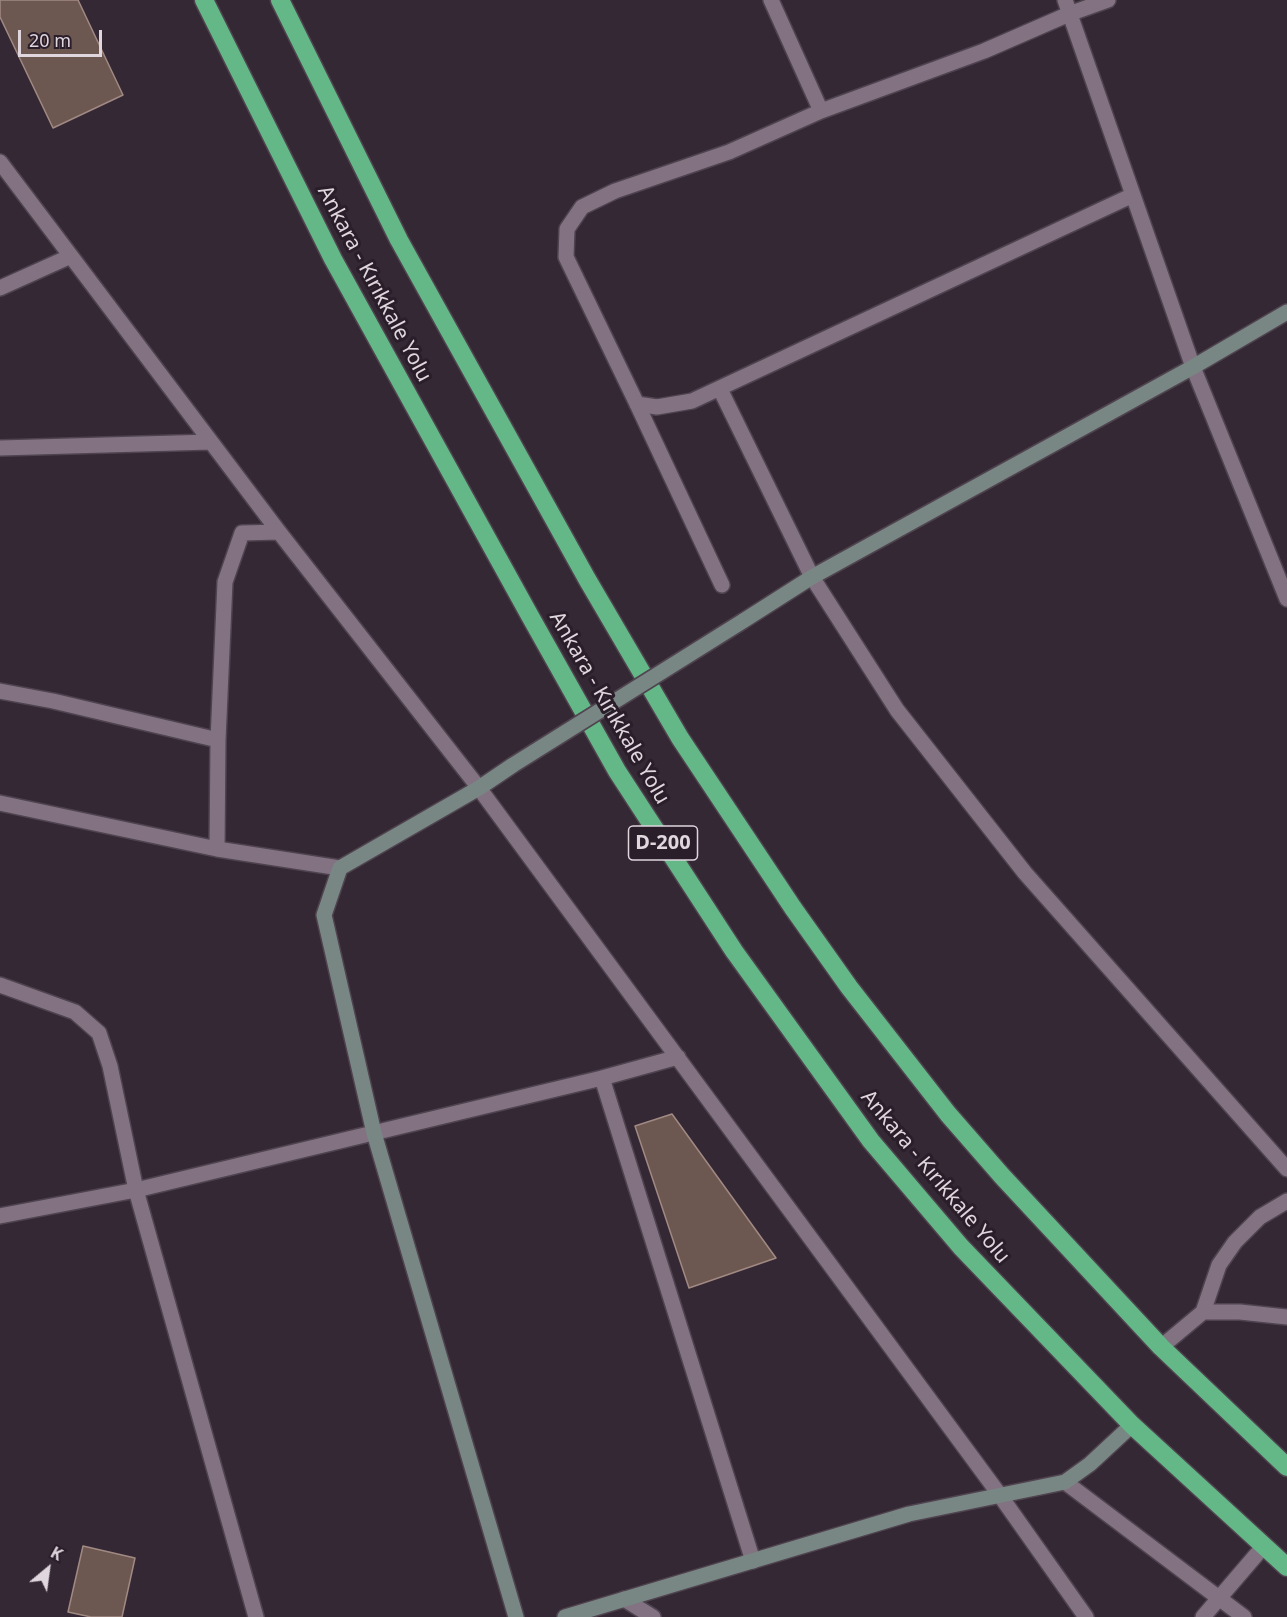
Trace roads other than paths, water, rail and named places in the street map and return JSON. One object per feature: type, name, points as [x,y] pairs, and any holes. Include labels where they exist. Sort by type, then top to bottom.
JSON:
[{"type":"highway","name":"Ankara - Kırıkkale Yolu","points":[[204,0],[333,260],[530,616],[617,771],[727,941],[871,1141],[961,1247],[1132,1425],[1287,1567]]},
{"type":"highway","name":"Ankara - Kırıkkale Yolu","points":[[280,0],[399,240],[587,579],[686,747],[793,908],[849,987],[948,1114],[1161,1347],[1287,1467]]},
{"type":"street","points":[[771,0],[821,111]]},
{"type":"street","points":[[722,585],[566,257],[567,229],[582,207],[615,190],[729,152],[821,111],[984,51],[1067,7],[1108,0]]},
{"type":"street","points":[[1067,7],[1193,367],[1287,599]]},
{"type":"street","points":[[0,162],[279,532],[479,788],[999,1494],[1086,1617]]},
{"type":"street","points":[[637,404],[657,407],[692,401],[1134,195]]},
{"type":"street","points":[[0,288],[71,256]]},
{"type":"street","points":[[0,803],[217,849],[340,868],[479,788],[812,577],[1193,367],[1287,312]]},
{"type":"street","points":[[720,389],[812,577],[897,710],[1025,873],[1287,1169]]},
{"type":"street","points":[[0,448],[211,442]]},
{"type":"street","points":[[217,849],[218,740],[225,582],[242,533],[279,532]]},
{"type":"street","points":[[0,691],[53,701],[218,740]]},
{"type":"street","points":[[340,868],[324,915],[374,1133],[516,1617]]},
{"type":"street","points":[[0,985],[75,1012],[99,1033],[110,1066],[136,1190],[256,1617]]},
{"type":"street","points":[[0,1216],[136,1190],[602,1078],[678,1057]]},
{"type":"street","points":[[602,1078],[753,1561]]},
{"type":"street","points":[[1161,1347],[1203,1312],[1219,1265],[1235,1242],[1260,1217],[1287,1201]]},
{"type":"street","points":[[1203,1312],[1240,1312],[1287,1317]]},
{"type":"street","points":[[565,1617],[909,1514],[1065,1482],[1090,1464],[1132,1425]]},
{"type":"street","points":[[1065,1482],[1244,1617]]},
{"type":"street","points":[[1203,1617],[1263,1547]]},
{"type":"street","points":[[624,1599],[653,1617]]}]
